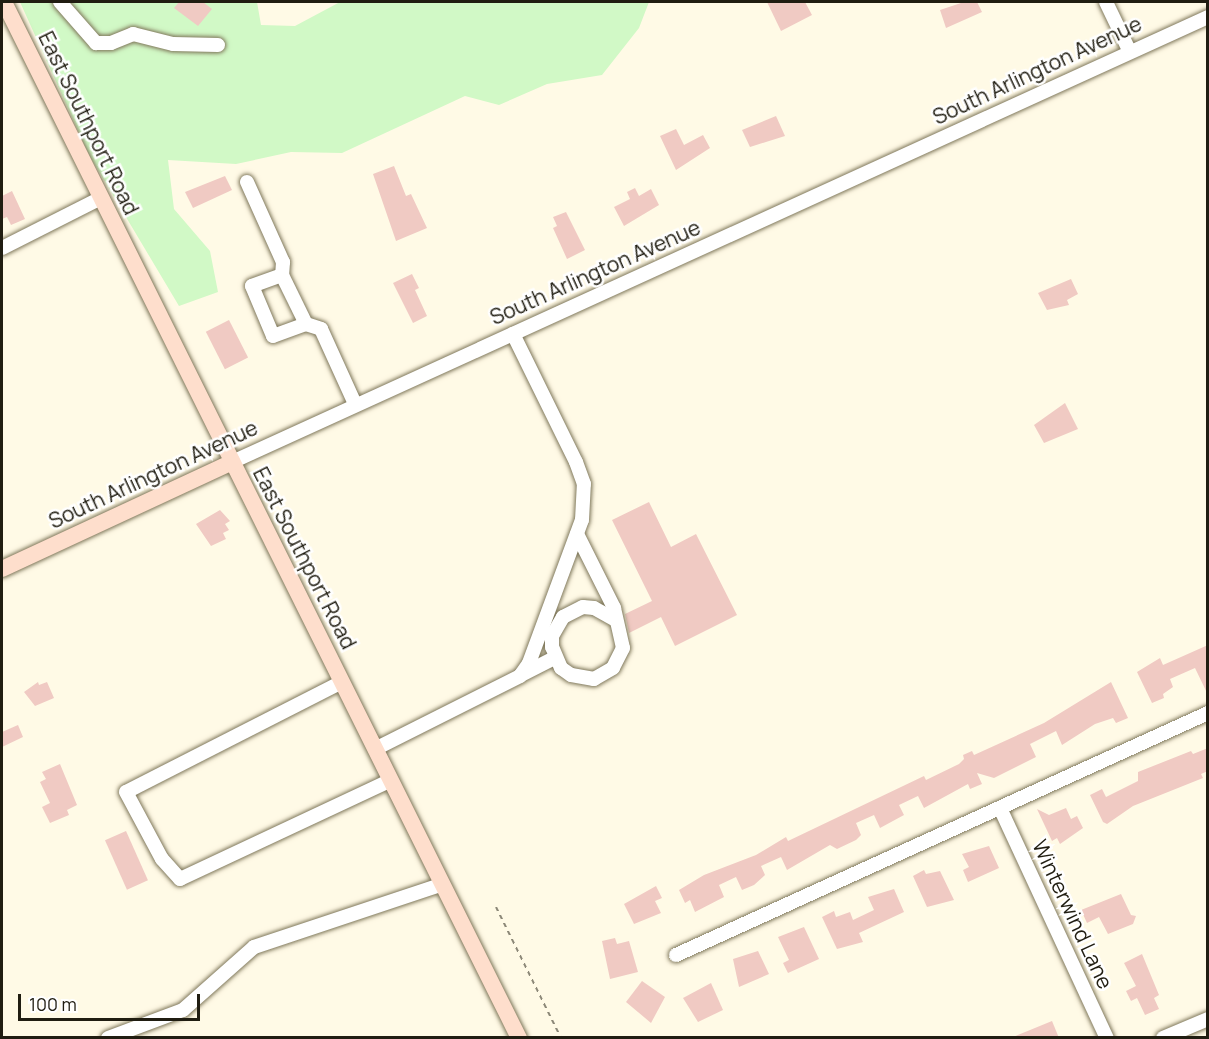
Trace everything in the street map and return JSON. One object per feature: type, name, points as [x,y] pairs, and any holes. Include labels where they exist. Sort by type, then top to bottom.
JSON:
[{"type":"main road","name":"East Southport Road","points":[[4,2],[519,1038]]},
{"type":"main road","name":"South Arlington Avenue","points":[[2,569],[232,462]]},
{"type":"street","points":[[60,2],[96,43],[111,43],[133,34],[173,44],[218,45]]},
{"type":"street","points":[[1106,2],[1130,52]]},
{"type":"street","name":"South Arlington Avenue","points":[[232,462],[1208,17]]},
{"type":"street","points":[[247,182],[283,262],[282,275],[306,324]]},
{"type":"street","points":[[2,248],[101,198]]},
{"type":"street","points":[[282,275],[250,289],[273,336],[306,324],[321,328],[355,404]]},
{"type":"street","points":[[513,334],[584,484],[585,502],[577,534],[529,663],[520,676]]},
{"type":"street","points":[[577,534],[614,608],[614,619]]},
{"type":"street","points":[[594,608],[614,619],[620,627],[623,648],[620,659],[604,675],[582,679],[571,675],[555,658],[552,647],[556,626],[572,610],[594,608]]},
{"type":"street","points":[[375,749],[555,658]]},
{"type":"street","points":[[342,682],[126,792],[162,859],[180,879],[391,780]]},
{"type":"street","points":[[676,955],[1208,713]]},
{"type":"street","name":"Winterwind Lane","points":[[1000,808],[1107,1038]]},
{"type":"street","points":[[108,1038],[183,1010],[254,947],[442,884]]},
{"type":"street","points":[[1163,1038],[1208,1019]]},
{"type":"path","points":[[496,907],[561,1038]]},
{"type":"green space","points":[[20,2],[257,2],[261,25],[295,26],[340,2],[649,2],[639,28],[602,75],[547,84],[499,105],[465,96],[342,153],[291,152],[236,164],[168,160],[174,209],[210,251],[218,292],[179,306],[89,155]]},
{"type":"building","points":[[179,2],[203,2],[212,9],[198,26],[174,8]]},
{"type":"building","points":[[767,2],[805,2],[812,15],[781,31]]},
{"type":"building","points":[[964,2],[977,2],[982,12],[946,28],[940,10]]},
{"type":"building","points":[[776,116],[785,136],[750,147],[742,130]]},
{"type":"building","points":[[676,129],[684,145],[703,135],[710,148],[676,170],[660,136]]},
{"type":"building","points":[[394,166],[406,196],[411,194],[427,228],[396,241],[373,174]]},
{"type":"building","points":[[225,176],[232,190],[193,208],[185,192]]},
{"type":"building","points":[[635,188],[639,196],[651,189],[659,205],[624,226],[614,207],[630,199],[627,192]]},
{"type":"building","points":[[12,191],[25,219],[11,225],[7,217],[2,219],[2,196]]},
{"type":"building","points":[[566,212],[585,250],[567,259],[553,228],[557,226],[553,217]]},
{"type":"building","points":[[412,274],[419,288],[415,290],[427,316],[413,323],[393,283]]},
{"type":"building","points":[[1071,279],[1078,294],[1067,300],[1069,305],[1047,310],[1038,293]]},
{"type":"building","points":[[229,320],[248,357],[225,369],[206,332]]},
{"type":"building","points":[[1065,403],[1078,429],[1044,443],[1034,425]]},
{"type":"building","points":[[649,502],[671,547],[696,534],[737,615],[675,646],[661,617],[629,633],[625,614],[652,601],[612,520]]},
{"type":"building","points":[[220,510],[230,521],[225,524],[229,530],[223,533],[226,539],[211,546],[196,524]]},
{"type":"building","points":[[1208,645],[1208,695],[1195,668],[1170,679],[1173,687],[1163,694],[1164,698],[1152,703],[1137,672],[1160,658],[1163,665]]},
{"type":"building","points":[[38,682],[39,685],[47,682],[54,698],[35,706],[24,692]]},
{"type":"building","points":[[1111,682],[1128,718],[1116,723],[1113,718],[1095,724],[1062,745],[1056,731],[1030,744],[1036,757],[994,778],[977,773],[982,784],[970,789],[968,784],[924,808],[918,796],[899,805],[904,815],[880,828],[874,815],[856,823],[861,835],[837,849],[830,845],[787,870],[781,857],[761,866],[765,875],[754,885],[742,890],[736,877],[719,885],[724,897],[695,912],[690,900],[685,903],[679,890],[704,875],[756,855],[786,837],[788,841],[924,776],[926,780],[959,764],[964,759],[963,755],[972,751],[974,755],[1044,723]]},
{"type":"building","points":[[18,725],[23,737],[2,747],[2,732]]},
{"type":"building","points":[[1208,748],[1208,771],[1201,774],[1203,778],[1133,806],[1107,824],[1103,822],[1090,795],[1102,789],[1106,797],[1138,781],[1138,772],[1191,751],[1193,754]]},
{"type":"building","points":[[60,764],[77,805],[67,810],[69,815],[50,823],[42,807],[50,803],[40,782],[46,779],[42,772]]},
{"type":"building","points":[[1066,808],[1071,819],[1077,816],[1083,828],[1060,844],[1057,838],[1052,841],[1037,809],[1049,815]]},
{"type":"building","points":[[126,831],[148,880],[127,890],[105,840]]},
{"type":"building","points":[[989,846],[999,868],[968,882],[963,870],[969,867],[962,854]]},
{"type":"building","points":[[924,870],[926,874],[940,871],[954,900],[927,907],[913,876]]},
{"type":"building","points":[[656,886],[662,898],[655,901],[661,913],[634,924],[624,904]]},
{"type":"building","points":[[894,889],[904,912],[859,933],[863,942],[837,949],[822,917],[834,911],[836,917],[850,912],[853,920],[874,910],[868,897]]},
{"type":"building","points":[[1121,894],[1131,915],[1136,916],[1133,924],[1108,934],[1099,917],[1087,923],[1081,910]]},
{"type":"building","points":[[804,927],[819,959],[788,973],[783,963],[789,960],[778,937]]},
{"type":"building","points":[[615,938],[617,944],[629,941],[638,972],[610,979],[602,941]]},
{"type":"building","points":[[758,951],[769,974],[739,987],[733,959]]},
{"type":"building","points":[[1142,954],[1159,995],[1154,998],[1159,1009],[1145,1015],[1137,998],[1131,1001],[1126,991],[1136,986],[1124,963]]},
{"type":"building","points":[[642,981],[665,997],[651,1023],[626,1002]]},
{"type":"building","points":[[711,983],[723,1010],[698,1022],[683,998]]},
{"type":"building","points":[[1052,1021],[1059,1038],[1013,1038],[1013,1037]]}]
